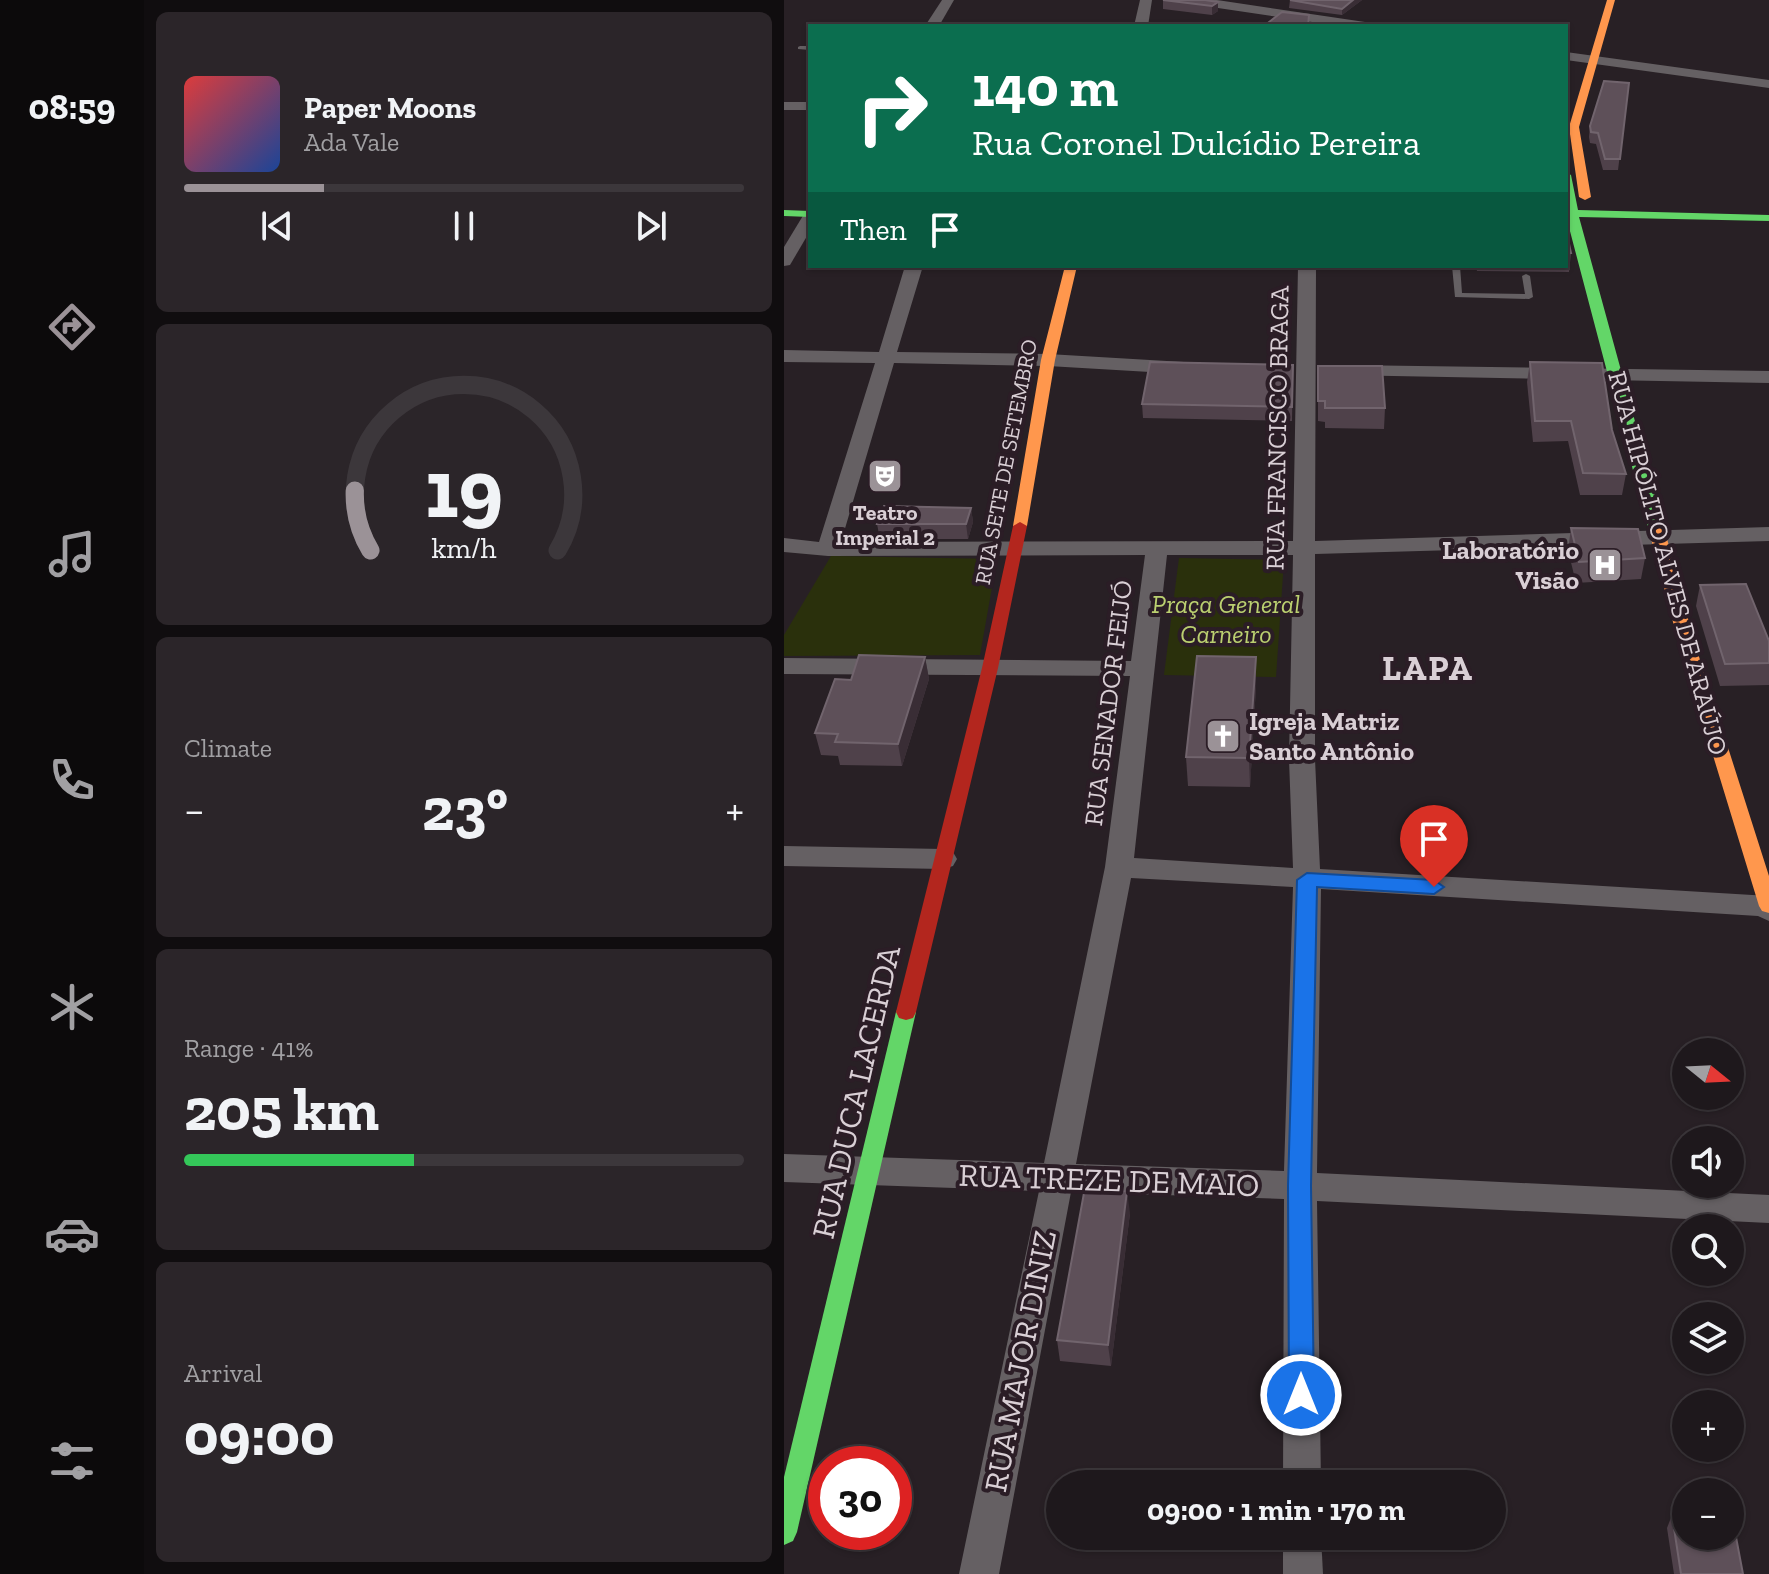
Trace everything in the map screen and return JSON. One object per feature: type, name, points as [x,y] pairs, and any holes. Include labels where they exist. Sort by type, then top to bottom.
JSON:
[{"type":"street","points":[[933,24],[948,0]]},
{"type":"street","points":[[1141,24],[1146,0]]},
{"type":"street","points":[[1191,0],[1342,24]]},
{"type":"street","points":[[1291,15],[1308,0]]},
{"type":"street","points":[[1568,89],[1599,0]]},
{"type":"street","points":[[1577,222],[1575,147],[1570,127],[1578,58],[1611,0]]},
{"type":"street","points":[[1578,58],[1769,84]]},
{"type":"street","points":[[784,106],[808,106]]},
{"type":"street","points":[[1568,184],[1577,222]]},
{"type":"street","points":[[784,195],[808,196]]},
{"type":"street","points":[[784,213],[808,216]]},
{"type":"street","points":[[1577,222],[1769,218]]},
{"type":"street","points":[[784,261],[808,219]]},
{"type":"street","points":[[1577,222],[1769,234]]},
{"type":"street","name":"RUA HIPÓLITO ALVES DE ARAÚJO","points":[[1577,222],[1686,641],[1769,908]]},
{"type":"street","points":[[828,549],[913,268]]},
{"type":"street","name":"RUA SETE DE SETEMBRO","points":[[990,668],[1016,549],[1048,360],[1071,268]]},
{"type":"street","name":"RUA FRANCISCO BRAGA","points":[[1302,1470],[1300,1186],[1307,880],[1302,759],[1300,370],[1307,268]]},
{"type":"street","points":[[784,356],[1048,360],[1205,369]]},
{"type":"street","points":[[1300,370],[1769,377]]},
{"type":"street","points":[[784,545],[828,549],[1303,548],[1769,534]]},
{"type":"street","name":"RUA SENADOR FEIJÓ","points":[[1119,867],[1157,547]]},
{"type":"street","points":[[784,666],[1142,669]]},
{"type":"street","name":"RUA DUCA LACERDA","points":[[784,1532],[867,1171],[990,668]]},
{"type":"street","points":[[784,856],[943,859]]},
{"type":"street","points":[[1119,867],[1769,908]]},
{"type":"street","name":"RUA MAJOR DINIZ","points":[[979,1574],[1119,867]]},
{"type":"street","name":"RUA TREZE DE MAIO","points":[[784,1168],[1300,1186],[1769,1209]]},
{"type":"street","points":[[1302,1550],[1303,1574]]},
{"type":"lane","points":[[800,48],[808,48]]},
{"type":"lane","points":[[1456,268],[1458,295],[1529,297],[1526,276]]},
{"type":"green space","points":[[831,556],[997,559],[980,655],[784,656],[784,635]]},
{"type":"green space","name":"Praça General Carneiro","points":[[1179,558],[1284,560],[1276,677],[1164,675]]},
{"type":"building","points":[[1163,0],[1205,0],[1218,2],[1212,6]]},
{"type":"building","points":[[1290,0],[1353,0],[1342,9]]},
{"type":"building","points":[[1282,12],[1309,15],[1308,24],[1267,24]]},
{"type":"building","points":[[1604,81],[1629,83],[1620,159],[1605,159],[1598,133],[1591,132],[1590,126]]},
{"type":"building","points":[[1150,362],[1293,365],[1292,407],[1142,404]]},
{"type":"building","points":[[1530,362],[1602,363],[1612,430],[1626,474],[1583,473],[1571,421],[1535,421]]},
{"type":"building","points":[[1318,366],[1382,366],[1385,408],[1325,408],[1325,401],[1318,401]]},
{"type":"building","points":[[884,506],[971,508],[966,524],[877,524]]},
{"type":"building","points":[[1571,528],[1638,529],[1645,558],[1579,562]]},
{"type":"building","points":[[1746,584],[1769,641],[1769,663],[1725,664],[1700,585]]},
{"type":"building","points":[[859,655],[925,657],[898,744],[835,742],[838,734],[815,733],[835,679],[851,680]]},
{"type":"building","name":"Igreja Matriz Santo Antônio","points":[[1197,656],[1256,657],[1249,758],[1186,757]]},
{"type":"building","points":[[1127,1191],[1108,1345],[1057,1340],[1084,1193]]},
{"type":"building","points":[[1677,1550],[1738,1550],[1743,1574],[1681,1574]]},
{"type":"traffic: fast","points":[[1568,186],[1576,230],[1657,531]]},
{"type":"traffic: fast","points":[[784,213],[808,214]]},
{"type":"traffic: fast","points":[[1568,213],[1769,218]]},
{"type":"traffic: fast","points":[[784,1532],[906,1012]]},
{"type":"traffic: slow","points":[[1585,197],[1574,127],[1611,0]]},
{"type":"traffic: slow","points":[[1020,526],[1048,360],[1071,268]]},
{"type":"traffic: slow","points":[[1657,531],[1686,641],[1769,906]]},
{"type":"traffic: jam","points":[[906,1012],[990,668],[1020,526]]},
{"type":"place","name":"Teatro Imperial 2","points":[[885,476]]},
{"type":"place","name":"Laboratório Visão","points":[[1605,565]]},
{"type":"place","name":"Igreja Matriz Santo Antônio","points":[[1223,736]]},
{"type":"district","name":"LAPA","points":[[1428,668]]},
{"type":"route","points":[[1301,1395],[1300,1186],[1307,880],[1434,887]]}]
